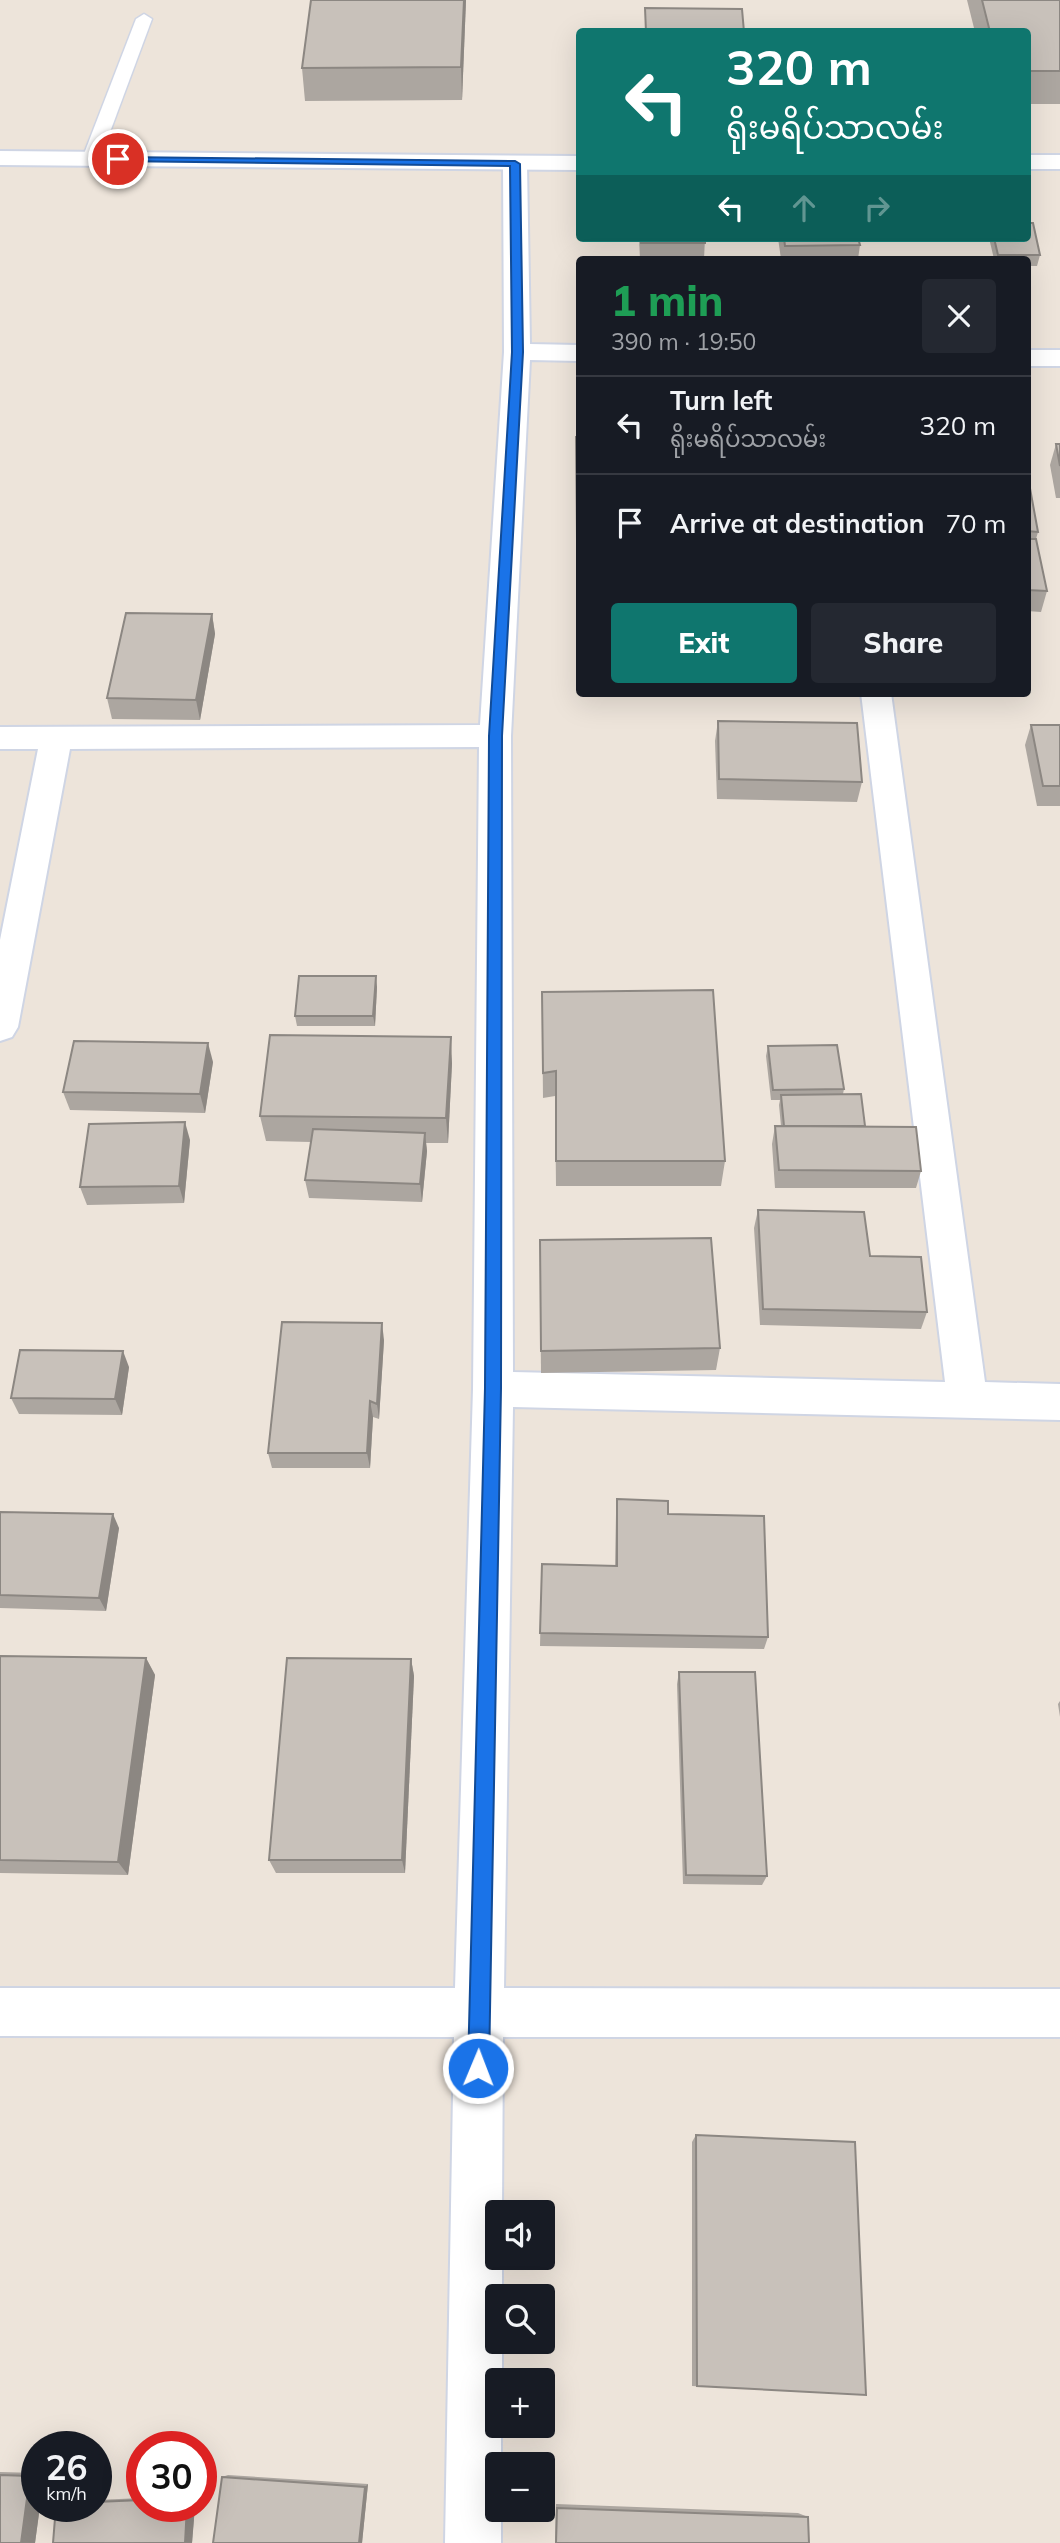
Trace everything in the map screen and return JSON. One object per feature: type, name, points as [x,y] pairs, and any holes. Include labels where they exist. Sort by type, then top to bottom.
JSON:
[{"type":"street","points":[[0,158],[576,163]]},
{"type":"street","points":[[1031,162],[1060,162]]},
{"type":"street","points":[[472,2543],[479,2012],[493,1388],[495,736],[517,352],[515,164]]},
{"type":"street","points":[[517,352],[576,353]]},
{"type":"street","points":[[1031,358],[1060,358]]},
{"type":"street","points":[[877,697],[967,1398]]},
{"type":"street","points":[[0,738],[495,736]]},
{"type":"street","points":[[0,1027],[56,739]]},
{"type":"street","points":[[493,1388],[1060,1402]]},
{"type":"street","points":[[0,2012],[479,2012],[1059,2017]]},
{"type":"lane","points":[[91,159],[144,19]]},
{"type":"building","points":[[311,0],[464,0],[461,67],[302,68]]},
{"type":"building","points":[[982,0],[1060,0],[1060,71],[1031,71],[1031,28],[989,28]]},
{"type":"building","points":[[645,8],[742,9],[744,28],[646,28]]},
{"type":"building","points":[[1033,223],[1040,255],[998,255],[995,242],[1031,242]]},
{"type":"building","points":[[641,242],[705,242],[705,243]]},
{"type":"building","points":[[784,242],[859,242],[860,245],[785,246]]},
{"type":"building","points":[[1056,444],[1060,444],[1060,466]]},
{"type":"building","points":[[1031,494],[1038,532],[1031,531]]},
{"type":"building","points":[[1031,539],[1036,539],[1047,591],[1031,590]]},
{"type":"building","points":[[126,613],[212,614],[196,700],[107,698]]},
{"type":"building","points":[[718,721],[857,723],[862,782],[719,779]]},
{"type":"building","points":[[1031,725],[1060,725],[1060,786],[1043,786]]},
{"type":"building","points":[[299,976],[376,976],[373,1016],[295,1016]]},
{"type":"building","points":[[713,990],[725,1161],[556,1161],[556,1071],[543,1073],[542,992]]},
{"type":"building","points":[[270,1035],[451,1037],[446,1118],[260,1116]]},
{"type":"building","points":[[74,1041],[208,1043],[200,1094],[63,1092]]},
{"type":"building","points":[[837,1045],[844,1089],[773,1090],[768,1046]]},
{"type":"building","points":[[861,1094],[865,1126],[784,1126],[781,1095]]},
{"type":"building","points":[[185,1122],[179,1186],[80,1187],[89,1124]]},
{"type":"building","points":[[775,1126],[916,1127],[921,1171],[779,1170]]},
{"type":"building","points":[[313,1129],[425,1133],[420,1184],[305,1180]]},
{"type":"building","points":[[758,1210],[864,1212],[870,1256],[921,1257],[927,1312],[763,1309]]},
{"type":"building","points":[[711,1238],[720,1348],[541,1351],[540,1240]]},
{"type":"building","points":[[282,1322],[382,1323],[377,1404],[370,1401],[367,1453],[268,1453]]},
{"type":"building","points":[[20,1350],[123,1351],[115,1399],[11,1398]]},
{"type":"building","points":[[617,1499],[668,1501],[668,1514],[764,1516],[768,1637],[540,1633],[542,1564],[617,1566]]},
{"type":"building","points":[[0,1512],[113,1514],[99,1598],[0,1595]]},
{"type":"building","points":[[0,1656],[146,1658],[118,1862],[0,1860]]},
{"type":"building","points":[[287,1658],[411,1659],[402,1860],[269,1860]]},
{"type":"building","points":[[679,1672],[755,1672],[767,1876],[686,1875]]},
{"type":"building","points":[[696,2135],[855,2142],[866,2395],[697,2386]]},
{"type":"building","points":[[0,2475],[21,2476],[21,2522],[24,2522],[21,2543],[0,2543]]},
{"type":"building","points":[[222,2477],[365,2487],[359,2543],[213,2543]]},
{"type":"building","points":[[112,2501],[126,2501],[126,2522],[186,2522],[185,2543],[53,2543],[55,2522],[112,2522]]},
{"type":"building","points":[[557,2508],[808,2517],[809,2543],[556,2543]]},
{"type":"route","points":[[118,159],[515,164],[517,352],[495,736],[493,1388],[478,2068]]}]
